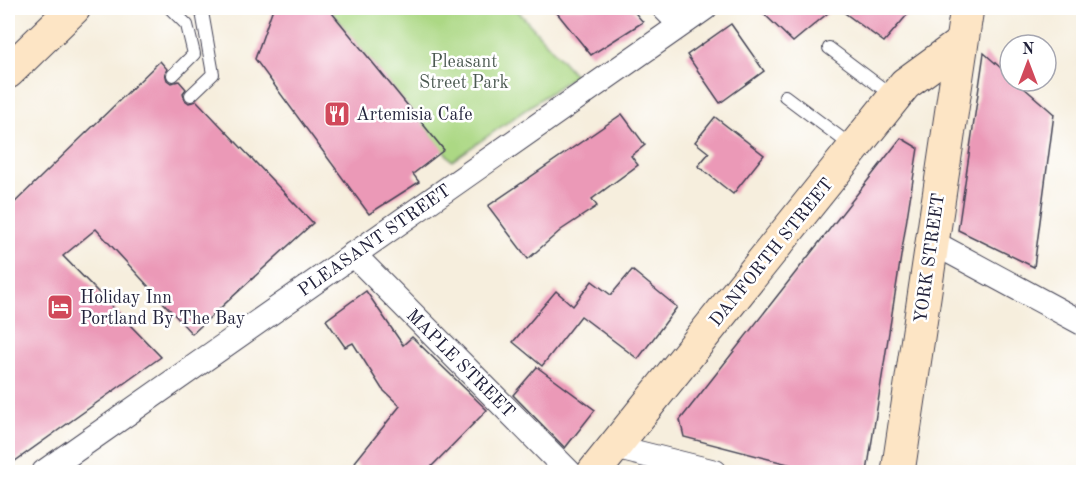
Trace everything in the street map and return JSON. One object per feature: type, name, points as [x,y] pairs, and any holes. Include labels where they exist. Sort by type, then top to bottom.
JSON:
[{"type":"street","points":[[8,72],[75,8]]},
{"type":"street","name":"PLEASANT STREET","points":[[44,472],[353,254],[672,16],[705,8]]},
{"type":"street","name":"YORK STREET","points":[[898,472],[967,8]]},
{"type":"street","name":"DANFORTH STREET","points":[[594,472],[905,84],[960,44]]},
{"type":"street","points":[[932,242],[1083,324]]},
{"type":"street","name":"MAPLE STREET","points":[[353,254],[569,472]]},
{"type":"street","points":[[614,447],[715,472]]},
{"type":"lane","points":[[170,8],[187,25],[194,54],[173,75]]},
{"type":"lane","points":[[191,94],[213,74],[202,12],[198,8]]},
{"type":"lane","points":[[829,48],[895,97]]},
{"type":"lane","points":[[785,96],[854,148]]},
{"type":"green space","name":"Pleasant Street Park","points":[[328,8],[520,8],[517,10],[575,75],[452,161]]},
{"type":"building","name":"Artemisia Cafe","points":[[273,8],[328,8],[444,150],[413,174],[419,182],[369,214],[255,59]]},
{"type":"building","points":[[553,8],[631,8],[643,22],[591,55]]},
{"type":"building","points":[[758,8],[834,8],[793,42]]},
{"type":"building","points":[[838,8],[913,8],[884,42]]},
{"type":"building","points":[[731,24],[764,71],[720,103],[687,55]]},
{"type":"building","points":[[984,53],[998,65],[998,93],[1030,93],[1054,114],[1034,267],[958,230]]},
{"type":"building","points":[[160,61],[167,69],[165,73],[167,80],[171,83],[179,81],[186,89],[183,93],[185,100],[189,103],[197,101],[313,223],[192,334],[96,229],[63,256],[161,357],[8,466],[8,209]]},
{"type":"building","points":[[622,114],[645,145],[631,156],[638,165],[592,199],[597,206],[561,230],[528,259],[488,206]]},
{"type":"building","points":[[715,117],[764,155],[733,194],[698,166],[709,153],[695,142]]},
{"type":"building","points":[[901,138],[918,148],[867,472],[819,472],[684,437],[680,420]]},
{"type":"building","points":[[632,270],[677,307],[638,359],[581,316],[542,366],[513,342],[556,291],[573,306],[592,281],[611,295]]},
{"type":"building","points":[[366,291],[403,345],[412,337],[487,410],[426,472],[362,472],[355,462],[400,406],[382,389],[353,343],[345,347],[326,320]]},
{"type":"building","points":[[537,367],[595,410],[565,448],[513,395]]},
{"type":"place","name":"Artemisia Cafe","points":[[337,114]]},
{"type":"place","name":"Holiday Inn Portland By The Bay","points":[[60,307]]}]
